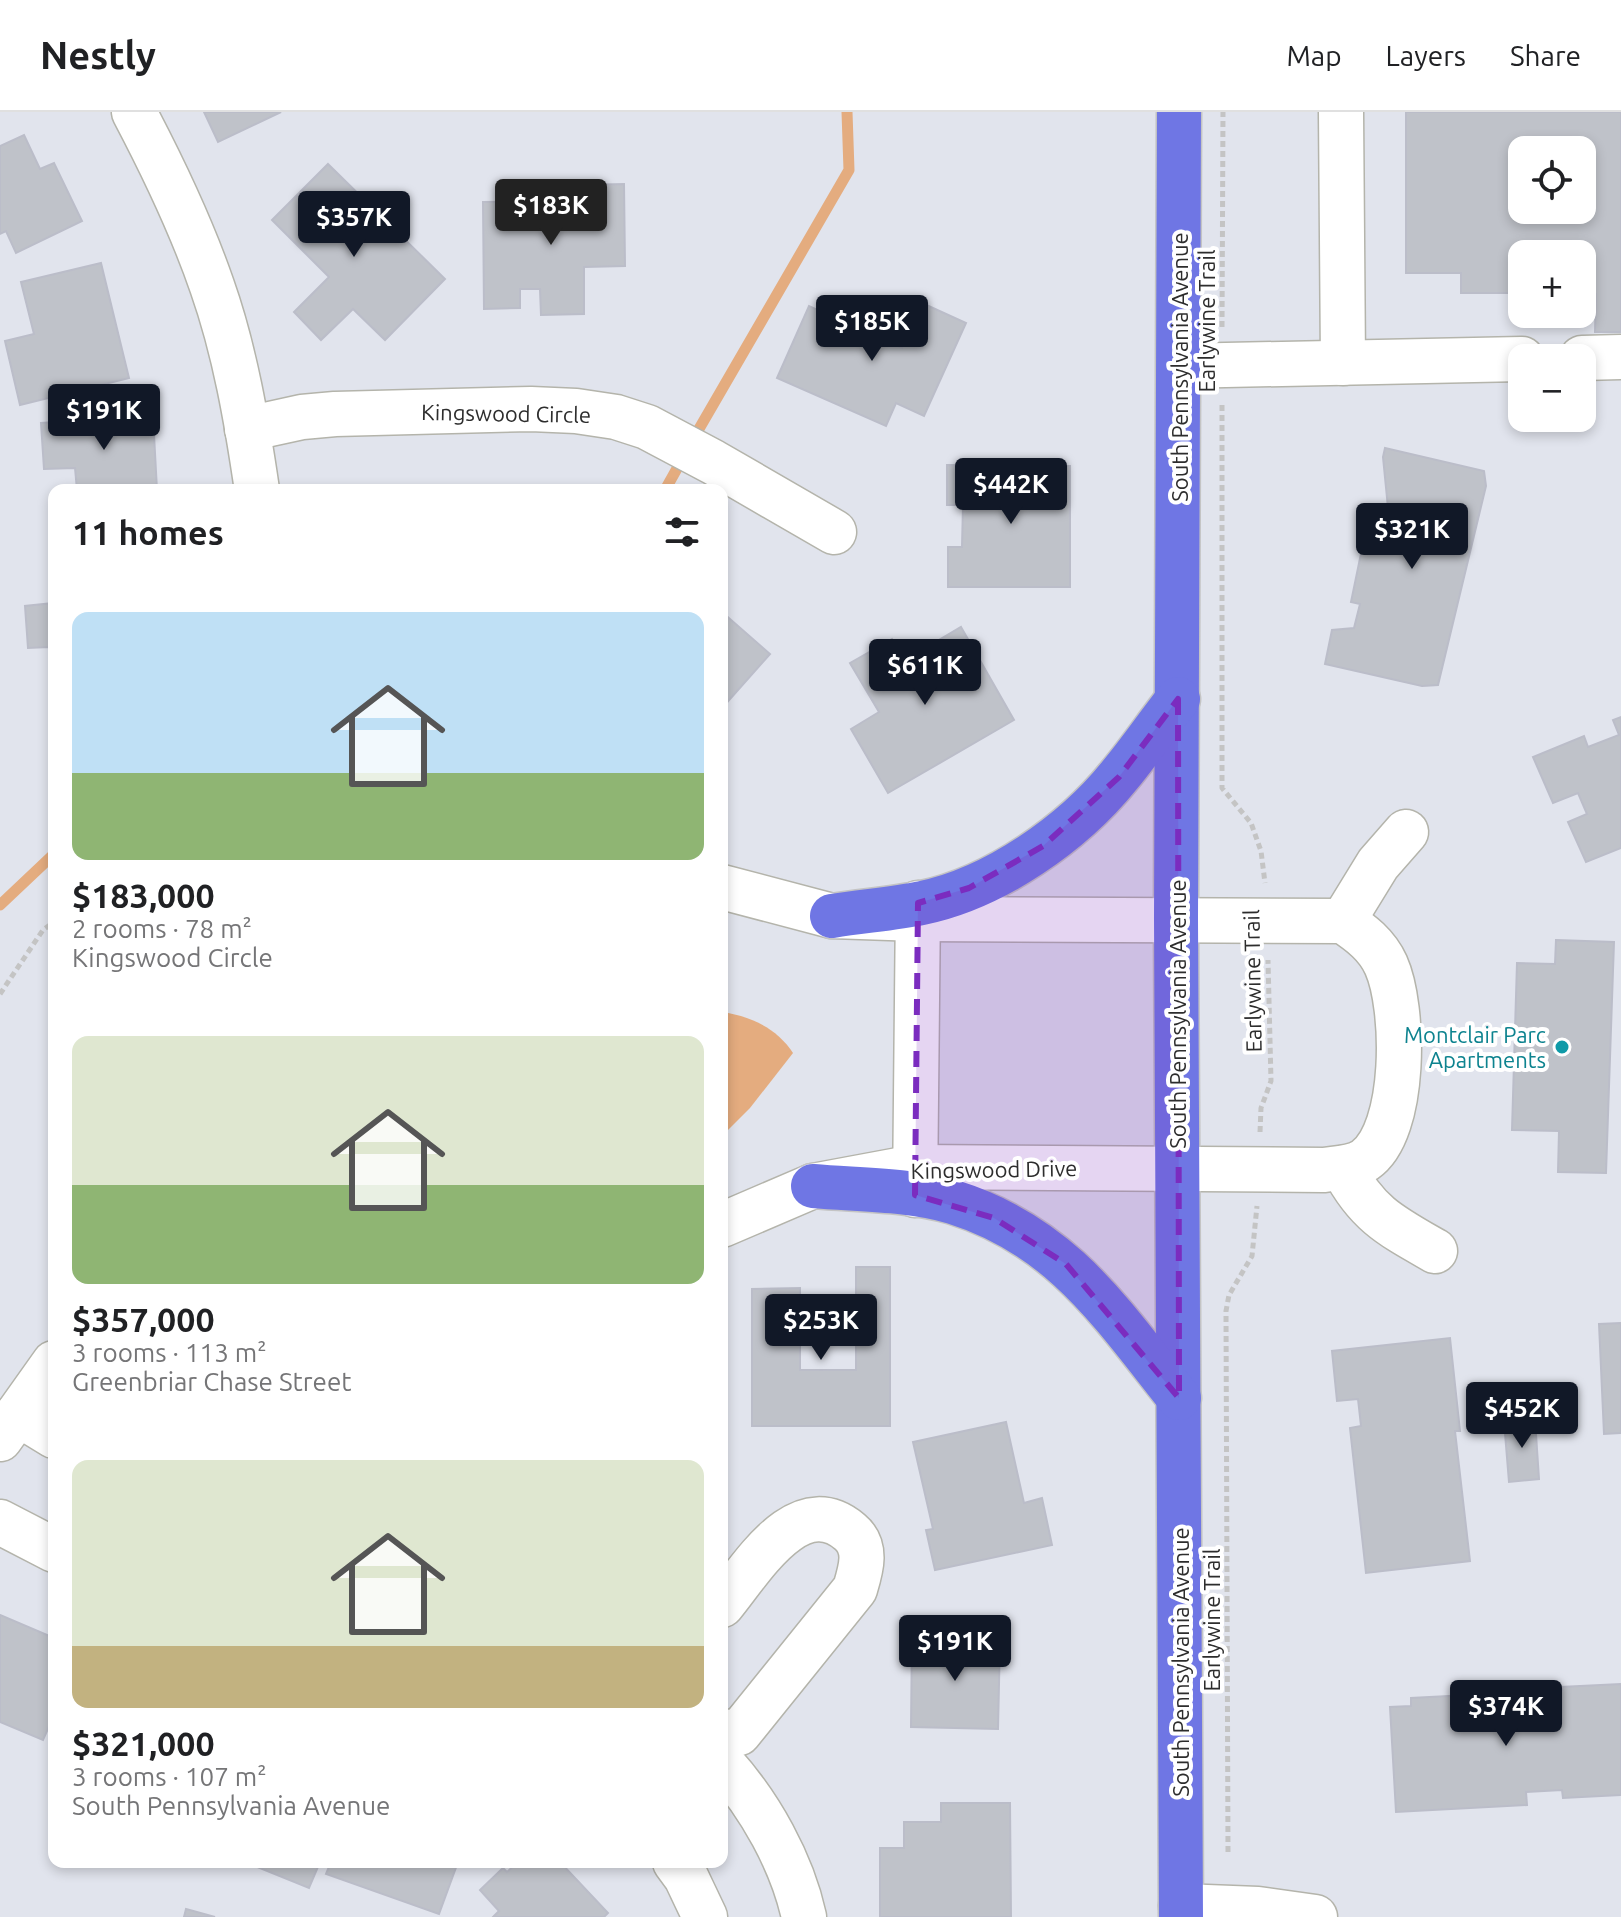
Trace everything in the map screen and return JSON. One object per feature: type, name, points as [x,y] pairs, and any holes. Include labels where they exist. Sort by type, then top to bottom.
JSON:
[{"type":"main road","name":"South Pennsylvania Avenue","points":[[1179,112],[1176,919],[1181,1912]]},
{"type":"main road","points":[[832,916],[918,911],[1013,867],[1092,806],[1178,699]]},
{"type":"main road","points":[[813,1186],[915,1181],[951,1202],[994,1218],[1032,1238],[1066,1264],[1112,1314],[1179,1398]]},
{"type":"street","points":[[134,112],[167,175],[213,289],[231,351],[256,484]]},
{"type":"street","points":[[1341,112],[1343,363]]},
{"type":"street","points":[[1596,358],[1621,357]]},
{"type":"street","points":[[1179,366],[1508,359]]},
{"type":"street","name":"Kingswood Circle","points":[[247,429],[302,417],[335,414],[531,409],[616,417],[647,427],[834,532]]},
{"type":"street","points":[[1343,921],[1378,864],[1406,832]]},
{"type":"street","points":[[728,889],[832,916]]},
{"type":"street","points":[[915,1181],[918,911],[1343,921],[1373,945],[1385,964],[1399,1012],[1400,1057],[1392,1108],[1374,1151],[1367,1159],[1343,1168],[1361,1199],[1376,1214],[1435,1251]]},
{"type":"street","name":"Kingswood Drive","points":[[915,1181],[1179,1168],[1343,1168]]},
{"type":"street","points":[[728,1222],[813,1186]]},
{"type":"street","points":[[24,1430],[48,1376]]},
{"type":"street","points":[[728,1598],[780,1534],[797,1523],[828,1519],[856,1536],[862,1550],[861,1570],[855,1589],[739,1733],[728,1732]]},
{"type":"street","points":[[0,1522],[48,1547]]},
{"type":"street","points":[[728,1772],[774,1839],[789,1869],[804,1917]]},
{"type":"street","points":[[679,1868],[705,1917]]},
{"type":"street","points":[[1181,1912],[1258,1909],[1315,1917]]},
{"type":"path","name":"Earlywine Trail","points":[[1223,112],[1222,788],[1251,823],[1261,851],[1266,890],[1271,1081],[1261,1108],[1256,1235],[1252,1256],[1229,1295],[1226,1311],[1228,1852]]},
{"type":"path","points":[[0,994],[48,926]]},
{"type":"highlighted area","points":[[1178,699],[1179,1398],[1066,1264],[994,1218],[915,1195],[918,903],[969,888],[1043,846],[1119,777]]},
{"type":"shaded area","points":[[728,1013],[771,1030],[793,1053],[750,1108],[728,1130]]},
{"type":"building","points":[[204,112],[281,112],[218,142]]},
{"type":"building","points":[[1406,112],[1621,112],[1621,332],[1595,332],[1596,240],[1508,240],[1508,293],[1461,293],[1461,273],[1406,273]]},
{"type":"building","points":[[24,135],[40,169],[54,163],[82,221],[16,253],[6,231],[0,234],[0,146]]},
{"type":"building","points":[[328,164],[445,279],[385,340],[353,309],[321,340],[294,312],[329,277],[272,220]]},
{"type":"building","points":[[624,184],[625,266],[584,267],[584,314],[541,315],[540,289],[520,289],[520,308],[484,309],[483,202],[580,201],[580,185]]},
{"type":"building","points":[[101,263],[129,378],[20,405],[5,341],[34,334],[21,282]]},
{"type":"building","points":[[922,303],[966,323],[924,416],[896,403],[886,426],[777,378],[809,306],[902,348]]},
{"type":"building","points":[[153,416],[157,484],[76,484],[75,468],[44,469],[41,423]]},
{"type":"building","points":[[1385,448],[1484,471],[1486,486],[1438,685],[1422,686],[1325,664],[1332,630],[1354,628],[1360,604],[1351,602],[1370,510],[1388,508],[1383,457]]},
{"type":"building","points":[[947,465],[1070,466],[1070,587],[948,587],[948,547],[962,547],[963,505],[947,505]]},
{"type":"building","points":[[48,604],[48,647],[28,648],[25,606]]},
{"type":"building","points":[[728,617],[770,654],[728,701]]},
{"type":"building","points":[[961,627],[1014,720],[888,793],[851,729],[879,712],[850,663],[892,639],[905,660]]},
{"type":"building","points":[[1621,717],[1621,848],[1586,862],[1568,822],[1587,814],[1578,793],[1553,803],[1533,757],[1584,736],[1588,747],[1619,735],[1613,720]]},
{"type":"building","name":"Montclair Parc Apartments","points":[[1556,940],[1614,942],[1606,1173],[1558,1172],[1559,1131],[1512,1130],[1517,963],[1555,964]]},
{"type":"building","points":[[856,1267],[890,1267],[890,1426],[752,1426],[752,1289],[800,1288],[800,1370],[856,1370]]},
{"type":"building","points":[[1621,1323],[1621,1433],[1604,1434],[1599,1324]]},
{"type":"building","points":[[1450,1338],[1460,1431],[1455,1431],[1470,1561],[1366,1573],[1350,1428],[1361,1426],[1358,1399],[1337,1401],[1332,1351]]},
{"type":"building","points":[[1535,1419],[1539,1479],[1509,1482],[1504,1421]]},
{"type":"building","points":[[1006,1422],[1024,1503],[1042,1498],[1052,1545],[935,1570],[926,1530],[933,1529],[913,1442]]},
{"type":"building","points":[[0,1615],[48,1635],[48,1729],[43,1740],[0,1722]]},
{"type":"building","points":[[912,1638],[1000,1639],[998,1729],[911,1727]]},
{"type":"building","points":[[1621,1684],[1621,1795],[1563,1798],[1562,1790],[1526,1792],[1527,1805],[1396,1812],[1390,1707],[1411,1706],[1411,1698]]},
{"type":"building","points":[[941,1803],[1010,1803],[1011,1917],[880,1917],[880,1848],[904,1848],[904,1822],[941,1822]]},
{"type":"building","points":[[260,1868],[317,1868],[309,1888]]},
{"type":"building","points":[[328,1868],[456,1868],[439,1914],[326,1874]]},
{"type":"building","points":[[503,1868],[507,1872],[511,1868],[566,1868],[608,1913],[604,1917],[493,1917],[499,1911],[480,1890]]},
{"type":"building","points":[[186,1909],[215,1917],[184,1917]]},
{"type":"waterway","points":[[692,441],[849,170],[847,112]]},
{"type":"waterway","points":[[668,484],[684,456]]},
{"type":"waterway","points":[[0,905],[48,860]]},
{"type":"place","name":"Montclair Parc Apartments","points":[[1562,1047]]}]
